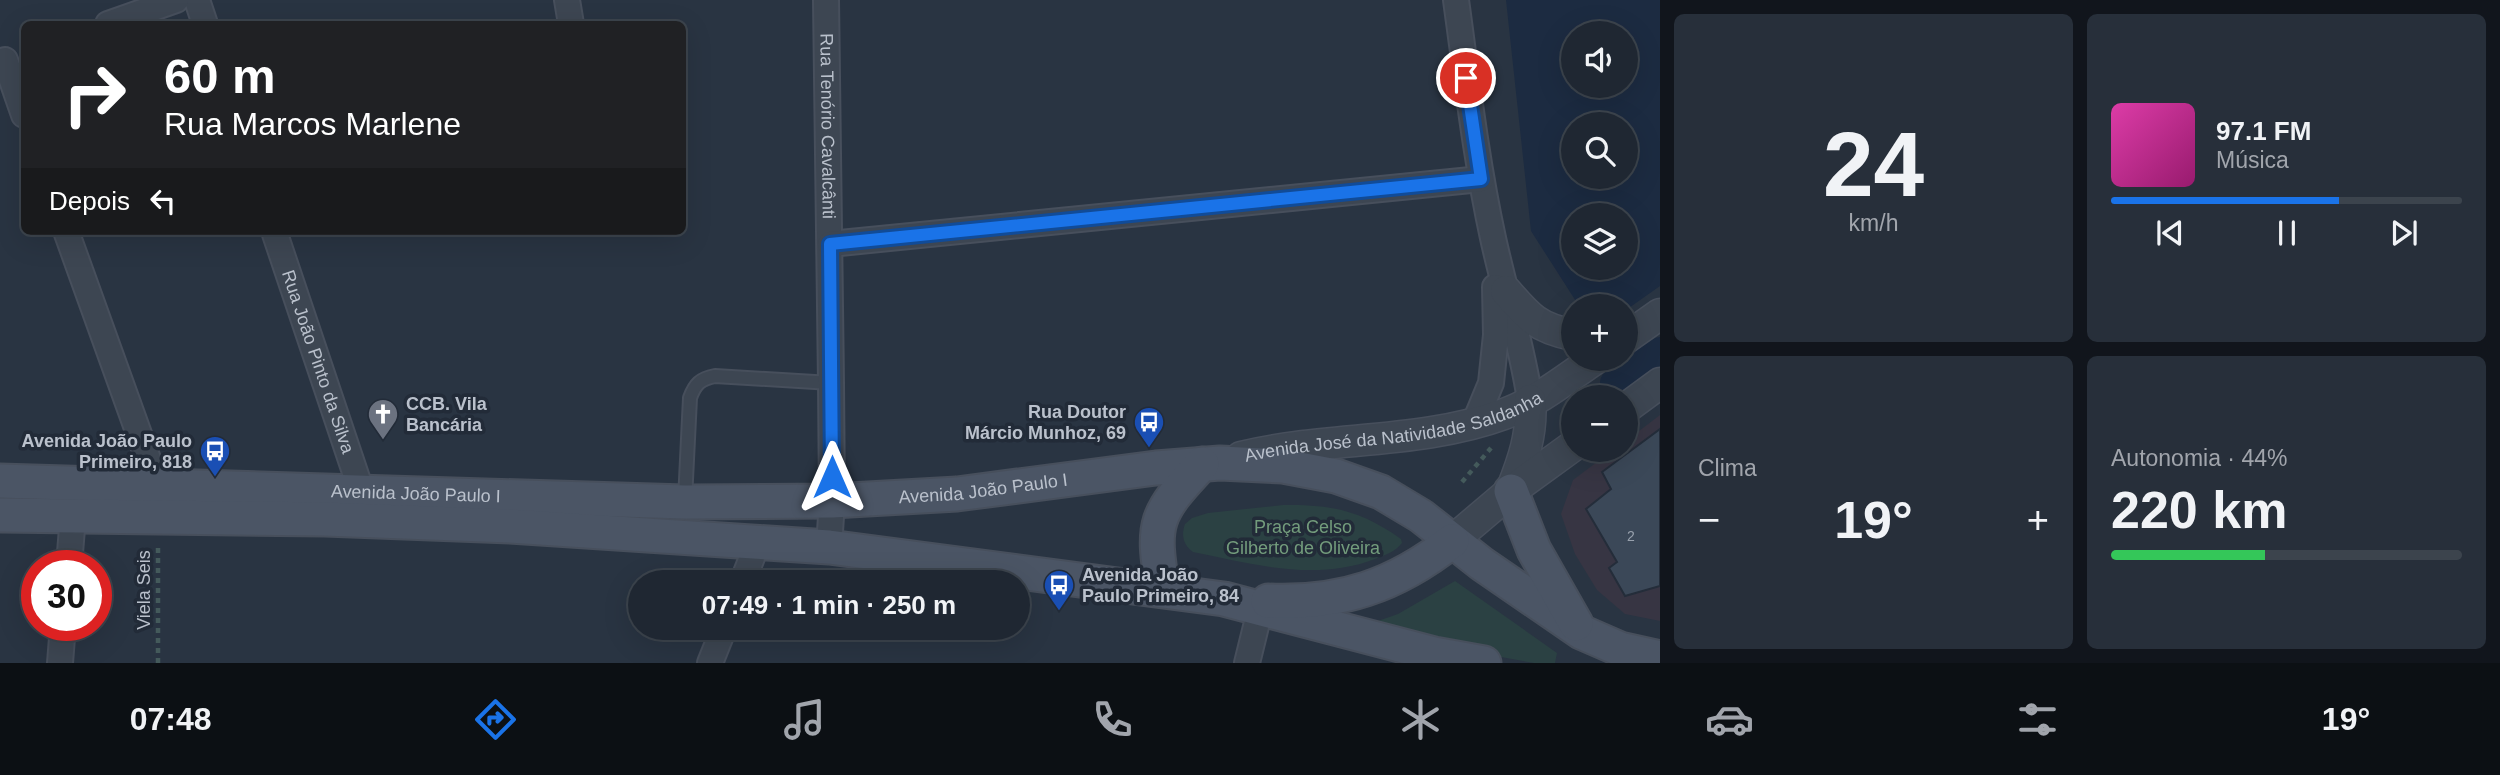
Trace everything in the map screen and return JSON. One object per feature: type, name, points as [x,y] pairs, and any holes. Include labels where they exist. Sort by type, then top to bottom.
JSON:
[{"type":"main road","name":"Avenida João Paulo I","points":[[0,514],[73,516],[158,500],[362,493],[685,502],[832,501],[957,494],[1211,463],[1283,466],[1336,476],[1381,492],[1421,516],[1581,632],[1620,649],[1660,658]]},
{"type":"main road","points":[[1163,590],[1156,550],[1159,518],[1177,491],[1211,463]]},
{"type":"main road","name":"Avenida João Paulo I","points":[[0,481],[326,519],[510,526],[829,547],[1224,599],[1434,654],[1484,663]]},
{"type":"main road","points":[[1511,491],[1534,550],[1581,632]]},
{"type":"main road","points":[[1224,599],[1316,600],[1364,591],[1399,577],[1452,541]]},
{"type":"street","points":[[116,21],[176,0]]},
{"type":"street","points":[[197,0],[204,21]]},
{"type":"street","points":[[567,0],[570,21]]},
{"type":"street","name":"Rua Tenório Cavalcânti","points":[[826,0],[832,501],[829,547]]},
{"type":"street","points":[[1456,0],[1481,179],[1531,400],[1529,440],[1511,491]]},
{"type":"street","points":[[10,59],[21,104]]},
{"type":"street","points":[[830,244],[1481,179]]},
{"type":"street","points":[[67,235],[158,500]]},
{"type":"street","name":"Rua João Pinto da Silva","points":[[275,235],[362,493]]},
{"type":"street","points":[[1484,435],[1495,347],[1493,241]]},
{"type":"street","points":[[1506,291],[1536,323],[1561,333]]},
{"type":"street","points":[[1638,330],[1660,314]]},
{"type":"street","name":"Avenida José da Natividade Saldanha","points":[[1211,463],[1291,447],[1426,433],[1484,435],[1507,413],[1576,371]]},
{"type":"street","points":[[1581,385],[1592,371]]},
{"type":"street","points":[[1638,399],[1660,383]]},
{"type":"street","points":[[1452,541],[1511,491],[1561,455]]},
{"type":"street","points":[[70,550],[73,516]]},
{"type":"street","points":[[747,570],[758,542]]},
{"type":"street","points":[[1247,663],[1260,610]]},
{"type":"street","points":[[710,663],[719,640]]},
{"type":"street","points":[[60,663],[62,641]]},
{"type":"lane","points":[[685,502],[690,398],[694,386],[703,379],[715,376],[831,383]]},
{"type":"path","points":[[1462,482],[1484,435]]},
{"type":"path","name":"Viela Seis","points":[[158,500],[158,663]]},
{"type":"shaded area","points":[[1660,415],[1660,621],[1625,614],[1597,590],[1575,554],[1561,514],[1573,480],[1597,462],[1638,462],[1638,432]]},
{"type":"green space","name":"Praça Celso Gilberto de Oliveira","points":[[1283,505],[1316,506],[1345,511],[1387,529],[1401,539],[1402,543],[1386,555],[1352,566],[1307,570],[1261,566],[1193,552],[1185,543],[1185,524],[1192,518],[1208,513]]},
{"type":"green space","points":[[1455,581],[1557,653],[1555,663],[1534,663],[1352,630],[1398,614]]},
{"type":"water","points":[[1506,0],[1660,0],[1660,286],[1638,302],[1638,294],[1571,294],[1562,280],[1638,280],[1638,203],[1561,203],[1561,278],[1531,231]]},
{"type":"building","points":[[1660,429],[1660,586],[1625,596],[1609,568],[1617,562],[1586,509],[1611,489],[1602,472],[1615,462],[1638,462],[1638,445]]},
{"type":"waterway","points":[[1614,383],[1660,351]]},
{"type":"place","name":"CCB. Vila Bancária","points":[[383,441]]},
{"type":"place","name":"Rua Doutor Márcio Munhoz, 69","points":[[1149,449]]},
{"type":"place","name":"Avenida João Paulo Primeiro, 818","points":[[215,478]]},
{"type":"place","name":"Avenida João Paulo Primeiro, 84","points":[[1059,612]]},
{"type":"route","points":[[832,477],[830,244],[1481,179],[1466,78]]}]
